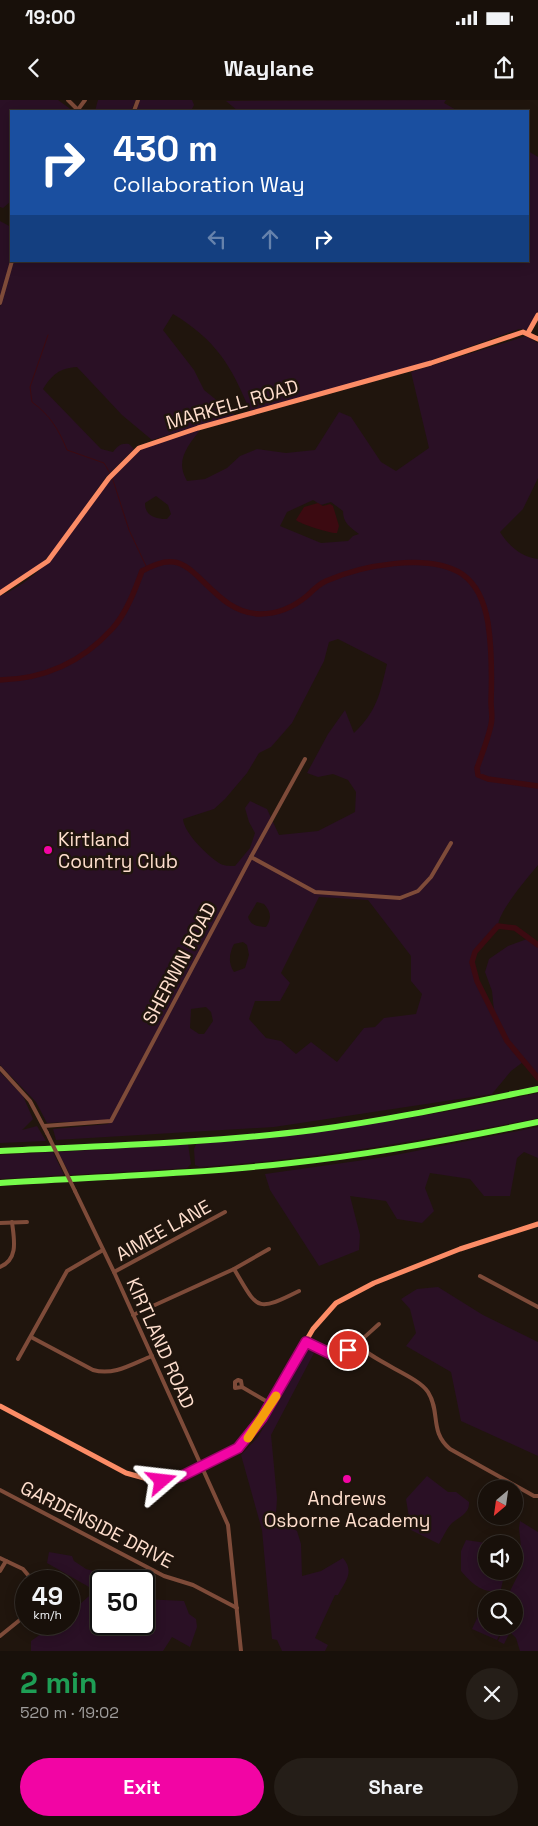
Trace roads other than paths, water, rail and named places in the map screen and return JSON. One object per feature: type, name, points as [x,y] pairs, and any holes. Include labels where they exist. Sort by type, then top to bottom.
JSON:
[{"type":"highway","points":[[0,1151],[226,1138],[312,1130],[366,1122],[538,1089]]},
{"type":"highway","points":[[0,1183],[291,1164],[359,1155],[538,1122]]},
{"type":"main road","points":[[538,315],[528,333],[538,339]]},
{"type":"main road","name":"MARKELL ROAD","points":[[0,593],[48,561],[111,476],[139,448],[162,439],[431,363],[517,334],[528,333]]},
{"type":"main road","points":[[0,1406],[137,1478],[162,1481],[201,1467],[238,1448],[253,1432],[271,1404],[313,1329],[336,1303],[374,1282],[460,1248],[538,1224]]},
{"type":"street","points":[[68,100],[77,110],[85,100]]},
{"type":"street","points":[[0,302],[12,262]]},
{"type":"street","name":"SHERWIN ROAD","points":[[44,1126],[111,1121],[305,759]]},
{"type":"street","points":[[251,857],[315,892],[400,898],[418,891],[431,876],[451,843]]},
{"type":"street","name":"KIRTLAND ROAD","points":[[0,1068],[30,1101],[44,1126],[114,1272],[228,1525],[241,1651]]},
{"type":"street","name":"AIMEE LANE","points":[[114,1272],[225,1212]]},
{"type":"street","points":[[0,1267],[9,1261],[14,1250],[12,1222]]},
{"type":"street","points":[[0,1223],[27,1222]]},
{"type":"street","points":[[133,1315],[234,1269],[269,1249]]},
{"type":"street","points":[[18,1359],[32,1337],[67,1271],[102,1250]]},
{"type":"street","points":[[234,1269],[250,1297],[260,1304],[271,1305],[299,1291]]},
{"type":"street","points":[[480,1276],[538,1307]]},
{"type":"street","points":[[306,1342],[331,1354],[340,1353],[357,1344],[379,1324]]},
{"type":"street","points":[[32,1337],[92,1370],[103,1373],[117,1371],[152,1356]]},
{"type":"street","points":[[357,1344],[374,1359],[420,1385],[428,1392],[432,1403],[437,1434],[442,1441],[492,1472],[534,1496],[538,1496]]},
{"type":"street","points":[[242,1387],[271,1404]]},
{"type":"street","name":"GARDENSIDE DRIVE","points":[[0,1490],[164,1576],[193,1584],[237,1608]]},
{"type":"street","points":[[0,1558],[23,1570]]},
{"type":"street","points":[[0,1571],[6,1562]]},
{"type":"street","points":[[0,1636],[15,1624]]},
{"type":"waterway","points":[[48,335],[30,387],[32,402],[53,423],[67,450],[104,463],[110,473]]},
{"type":"waterway","points":[[112,477],[129,530],[147,568]]},
{"type":"waterway","points":[[0,680],[16,679],[47,672],[88,651],[117,623],[126,609],[142,571],[153,565],[170,562],[183,565],[233,606],[246,612],[260,614],[286,609],[303,599],[323,582],[357,570],[375,566],[413,563],[448,567],[462,574],[472,584],[483,602],[487,616],[492,672],[492,719],[477,768],[478,775],[488,779],[538,786]]},
{"type":"waterway","points":[[538,945],[515,928],[498,926],[475,952],[472,962],[477,981],[507,1041],[538,1078]]},
{"type":"place","name":"Kirtland Country Club","points":[[48,850]]},
{"type":"place","name":"Andrews Osborne Academy","points":[[347,1479]]}]
